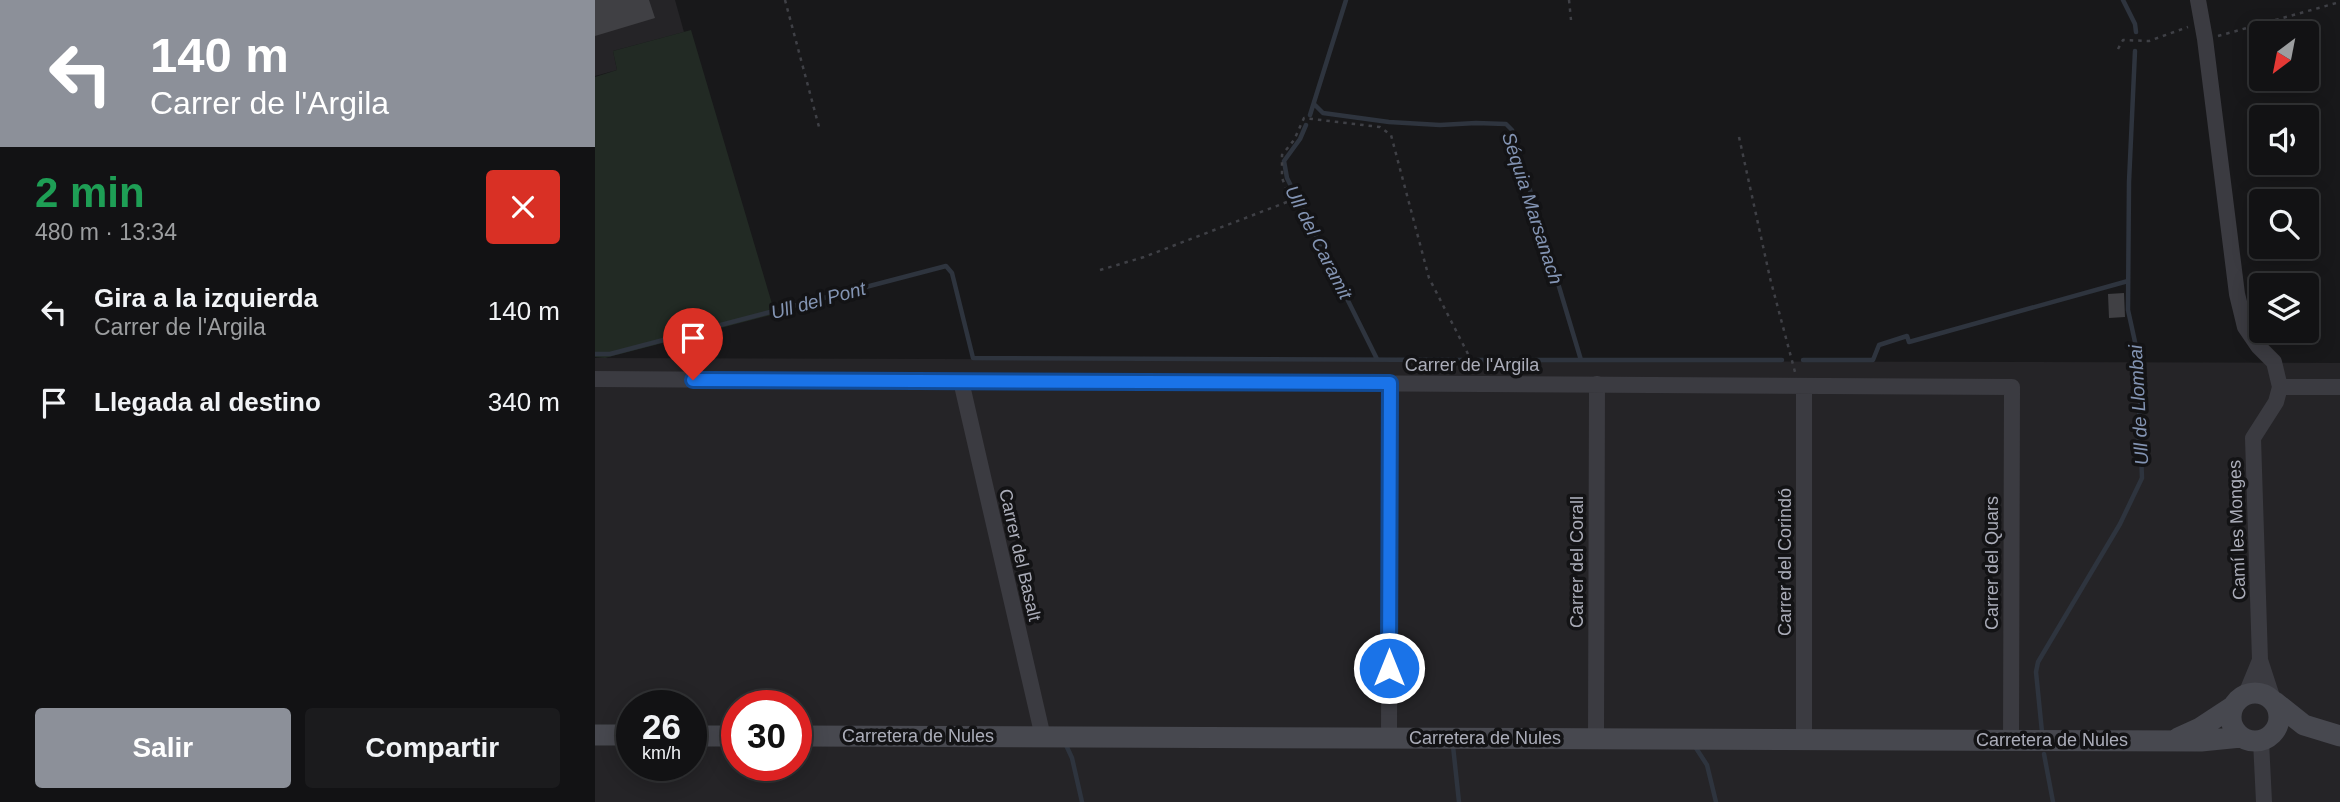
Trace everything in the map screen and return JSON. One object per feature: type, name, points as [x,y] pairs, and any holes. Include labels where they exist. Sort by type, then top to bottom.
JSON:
[{"type":"main road","points":[[2274,701],[2280,715],[2277,729],[2256,743],[2233,729],[2230,718],[2239,700],[2260,693],[2274,701],[2304,725],[2340,736]]},
{"type":"main road","name":"Carretera de Nules","points":[[2173,741],[2200,729],[2239,700]]},
{"type":"main road","points":[[595,735],[616,735]]},
{"type":"main road","name":"Carretera de Nules","points":[[812,736],[2256,743],[2288,736],[2328,744],[2340,742]]},
{"type":"street","points":[[2198,0],[2237,294],[2245,327],[2257,345],[2274,362],[2280,387],[2340,387]]},
{"type":"street","name":"Carrer de l'Argila","points":[[595,379],[2012,387]]},
{"type":"street","name":"Carrer del Basalt","points":[[961,381],[1043,737]]},
{"type":"street","points":[[1389,738],[1390,383]]},
{"type":"street","name":"Carrer del Corall","points":[[1596,739],[1597,384]]},
{"type":"street","name":"Carrer del Corindó","points":[[1801,386],[1804,739]]},
{"type":"street","name":"Carrer del Quars","points":[[2011,740],[2012,387]]},
{"type":"street","name":"Camí les Monges","points":[[2260,660],[2253,438],[2276,402],[2280,387]]},
{"type":"street","points":[[2239,700],[2260,660]]},
{"type":"street","points":[[2260,660],[2274,701]]},
{"type":"street","points":[[2256,743],[2264,802]]},
{"type":"path","points":[[785,0],[819,127]]},
{"type":"path","points":[[1569,0],[1571,20]]},
{"type":"path","points":[[2205,39],[2340,2]]},
{"type":"path","points":[[2118,48],[2123,40],[2149,41],[2202,22]]},
{"type":"path","points":[[1100,270],[1144,257],[1287,202],[1290,198],[1282,178],[1282,155],[1294,140],[1304,118],[1380,127],[1391,135],[1429,278],[1468,354],[1475,384]]},
{"type":"path","points":[[1739,137],[1770,278],[1801,386]]},
{"type":"shaded area","points":[[595,0],[675,0],[684,32],[613,51],[617,70],[595,76]]},
{"type":"shaded area","points":[[691,30],[775,314],[605,358],[595,357],[595,77],[617,70],[613,51]]},
{"type":"shaded area","points":[[595,358],[2340,363],[2340,802],[595,802]]},
{"type":"building","points":[[595,0],[649,0],[655,18],[595,36]]},
{"type":"building","points":[[2124,293],[2125,317],[2109,318],[2108,294]]},
{"type":"waterway","name":"Ull del Caramit","points":[[1310,115],[1346,0]]},
{"type":"waterway","name":"Ull de Llombai","points":[[2123,0],[2136,32]]},
{"type":"waterway","name":"Ull de Llombai","points":[[2042,732],[2036,672],[2038,662],[2120,524],[2142,478],[2136,427],[2141,407],[2133,366],[2137,351],[2128,310],[2129,182],[2135,51]]},
{"type":"waterway","name":"Séquia Marsanach","points":[[1314,104],[1323,113],[1389,122],[1440,125],[1506,124],[1512,130],[1581,360]]},
{"type":"waterway","name":"Ull del Caramit","points":[[1306,125],[1300,139],[1284,161],[1287,178],[1377,359]]},
{"type":"waterway","points":[[595,354],[610,354],[946,266],[952,273],[973,358],[1462,360]]},
{"type":"waterway","points":[[1803,360],[1873,360],[1879,345],[1907,336],[1909,342],[2128,281]]},
{"type":"waterway","points":[[1477,360],[1782,360]]},
{"type":"waterway","name":"Ull del Pont","points":[[1066,745],[1072,758],[1082,802]]},
{"type":"waterway","name":"Séquia Marsanach","points":[[1694,745],[1707,765],[1716,802]]},
{"type":"waterway","name":"Ull del Caramit","points":[[1453,746],[1459,802]]},
{"type":"waterway","name":"Ull de Llombai","points":[[2044,754],[2053,802]]},
{"type":"route","points":[[693,380],[1390,383],[1389,668]]}]
